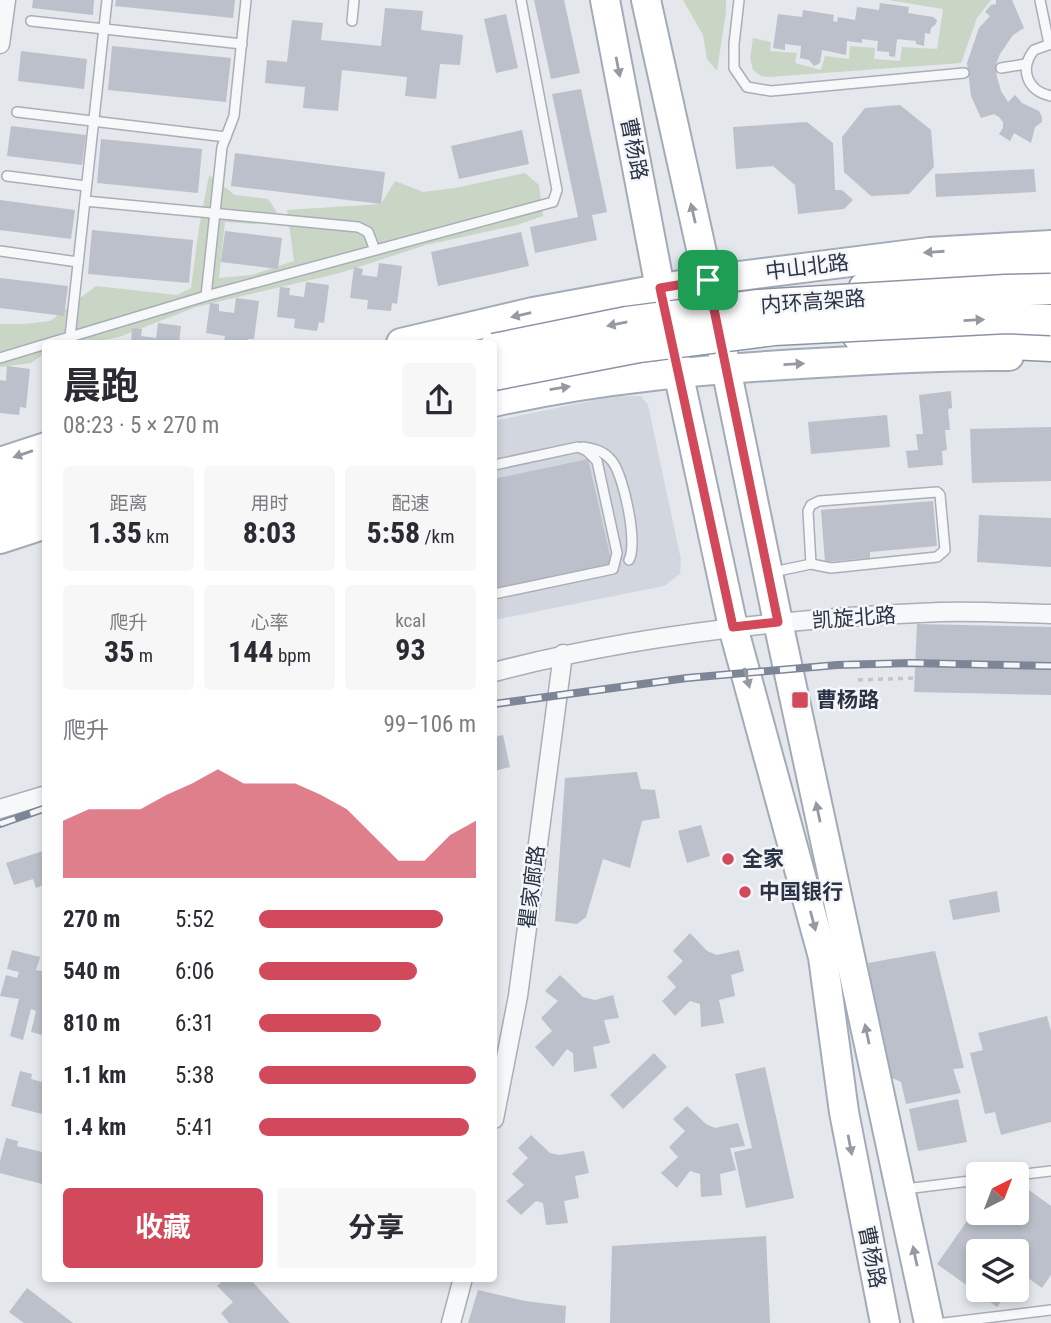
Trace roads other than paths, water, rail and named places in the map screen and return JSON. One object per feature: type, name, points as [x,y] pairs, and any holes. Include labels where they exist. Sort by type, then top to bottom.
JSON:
[{"type":"highway","points":[[759,305],[901,282],[1051,267]]},
{"type":"highway","name":"内环高架路","points":[[497,348],[627,322],[759,305],[1051,289]]},
{"type":"highway","name":"内环高架路","points":[[497,373],[639,347],[774,330],[1007,318],[1051,320]]},
{"type":"highway","points":[[774,330],[1051,346]]},
{"type":"highway","points":[[0,486],[42,473]]},
{"type":"highway","points":[[0,511],[42,498]]},
{"type":"main road","name":"曹杨路","points":[[605,0],[660,288],[733,627],[823,957],[844,1112],[885,1323]]},
{"type":"main road","name":"曹杨路","points":[[646,0],[929,1323]]},
{"type":"main road","name":"中山北路","points":[[414,340],[533,312],[708,280],[929,252],[1051,245]]},
{"type":"main road","points":[[497,401],[556,388],[726,368],[993,356],[1051,358]]},
{"type":"main road","points":[[0,462],[42,448]]},
{"type":"main road","points":[[0,539],[42,525]]},
{"type":"street","points":[[0,44],[6,0]]},
{"type":"street","name":"凯旋北路","points":[[497,671],[563,654],[778,622],[942,612],[1051,614]]},
{"type":"street","name":"瞿家廊路","points":[[497,1104],[518,996],[563,654]]},
{"type":"street","points":[[0,809],[42,796]]},
{"type":"street","points":[[451,1323],[462,1282]]},
{"type":"lane","points":[[70,337],[107,0]]},
{"type":"lane","points":[[206,296],[222,147],[234,117],[246,0]]},
{"type":"lane","points":[[352,20],[354,0]]},
{"type":"lane","points":[[60,340],[206,296],[553,202],[557,190],[520,0]]},
{"type":"lane","points":[[738,0],[734,68],[747,87],[771,91],[964,73]]},
{"type":"lane","points":[[1040,0],[1050,44],[1034,50],[1026,64],[1028,81],[1033,88],[1051,96]]},
{"type":"lane","points":[[31,21],[242,44]]},
{"type":"lane","points":[[1000,68],[1026,64]]},
{"type":"lane","points":[[17,112],[226,137]]},
{"type":"lane","points":[[7,176],[86,186]]},
{"type":"lane","points":[[85,201],[358,227],[368,232],[375,250]]},
{"type":"lane","points":[[0,251],[78,261]]},
{"type":"lane","points":[[0,358],[42,345]]},
{"type":"lane","points":[[497,593],[613,569],[617,553],[597,461],[587,451],[578,447]]},
{"type":"lane","points":[[497,464],[578,447],[598,450],[610,458],[618,470],[634,541],[629,560]]},
{"type":"lane","points":[[768,573],[811,564],[831,568],[937,557],[945,550],[940,495],[937,492],[819,501],[811,505],[808,511],[811,564]]},
{"type":"lane","points":[[1029,1174],[1051,1171]]},
{"type":"lane","points":[[900,1189],[966,1181]]},
{"type":"lane","points":[[944,1323],[1051,1310]]},
{"type":"railway","points":[[497,704],[687,678],[837,665],[911,663],[1051,666]]},
{"type":"railway","points":[[0,824],[42,809]]},
{"type":"place","name":"曹杨路","points":[[800,700]]},
{"type":"place","name":"全家","points":[[728,859]]},
{"type":"place","name":"中国银行","points":[[745,892]]}]
